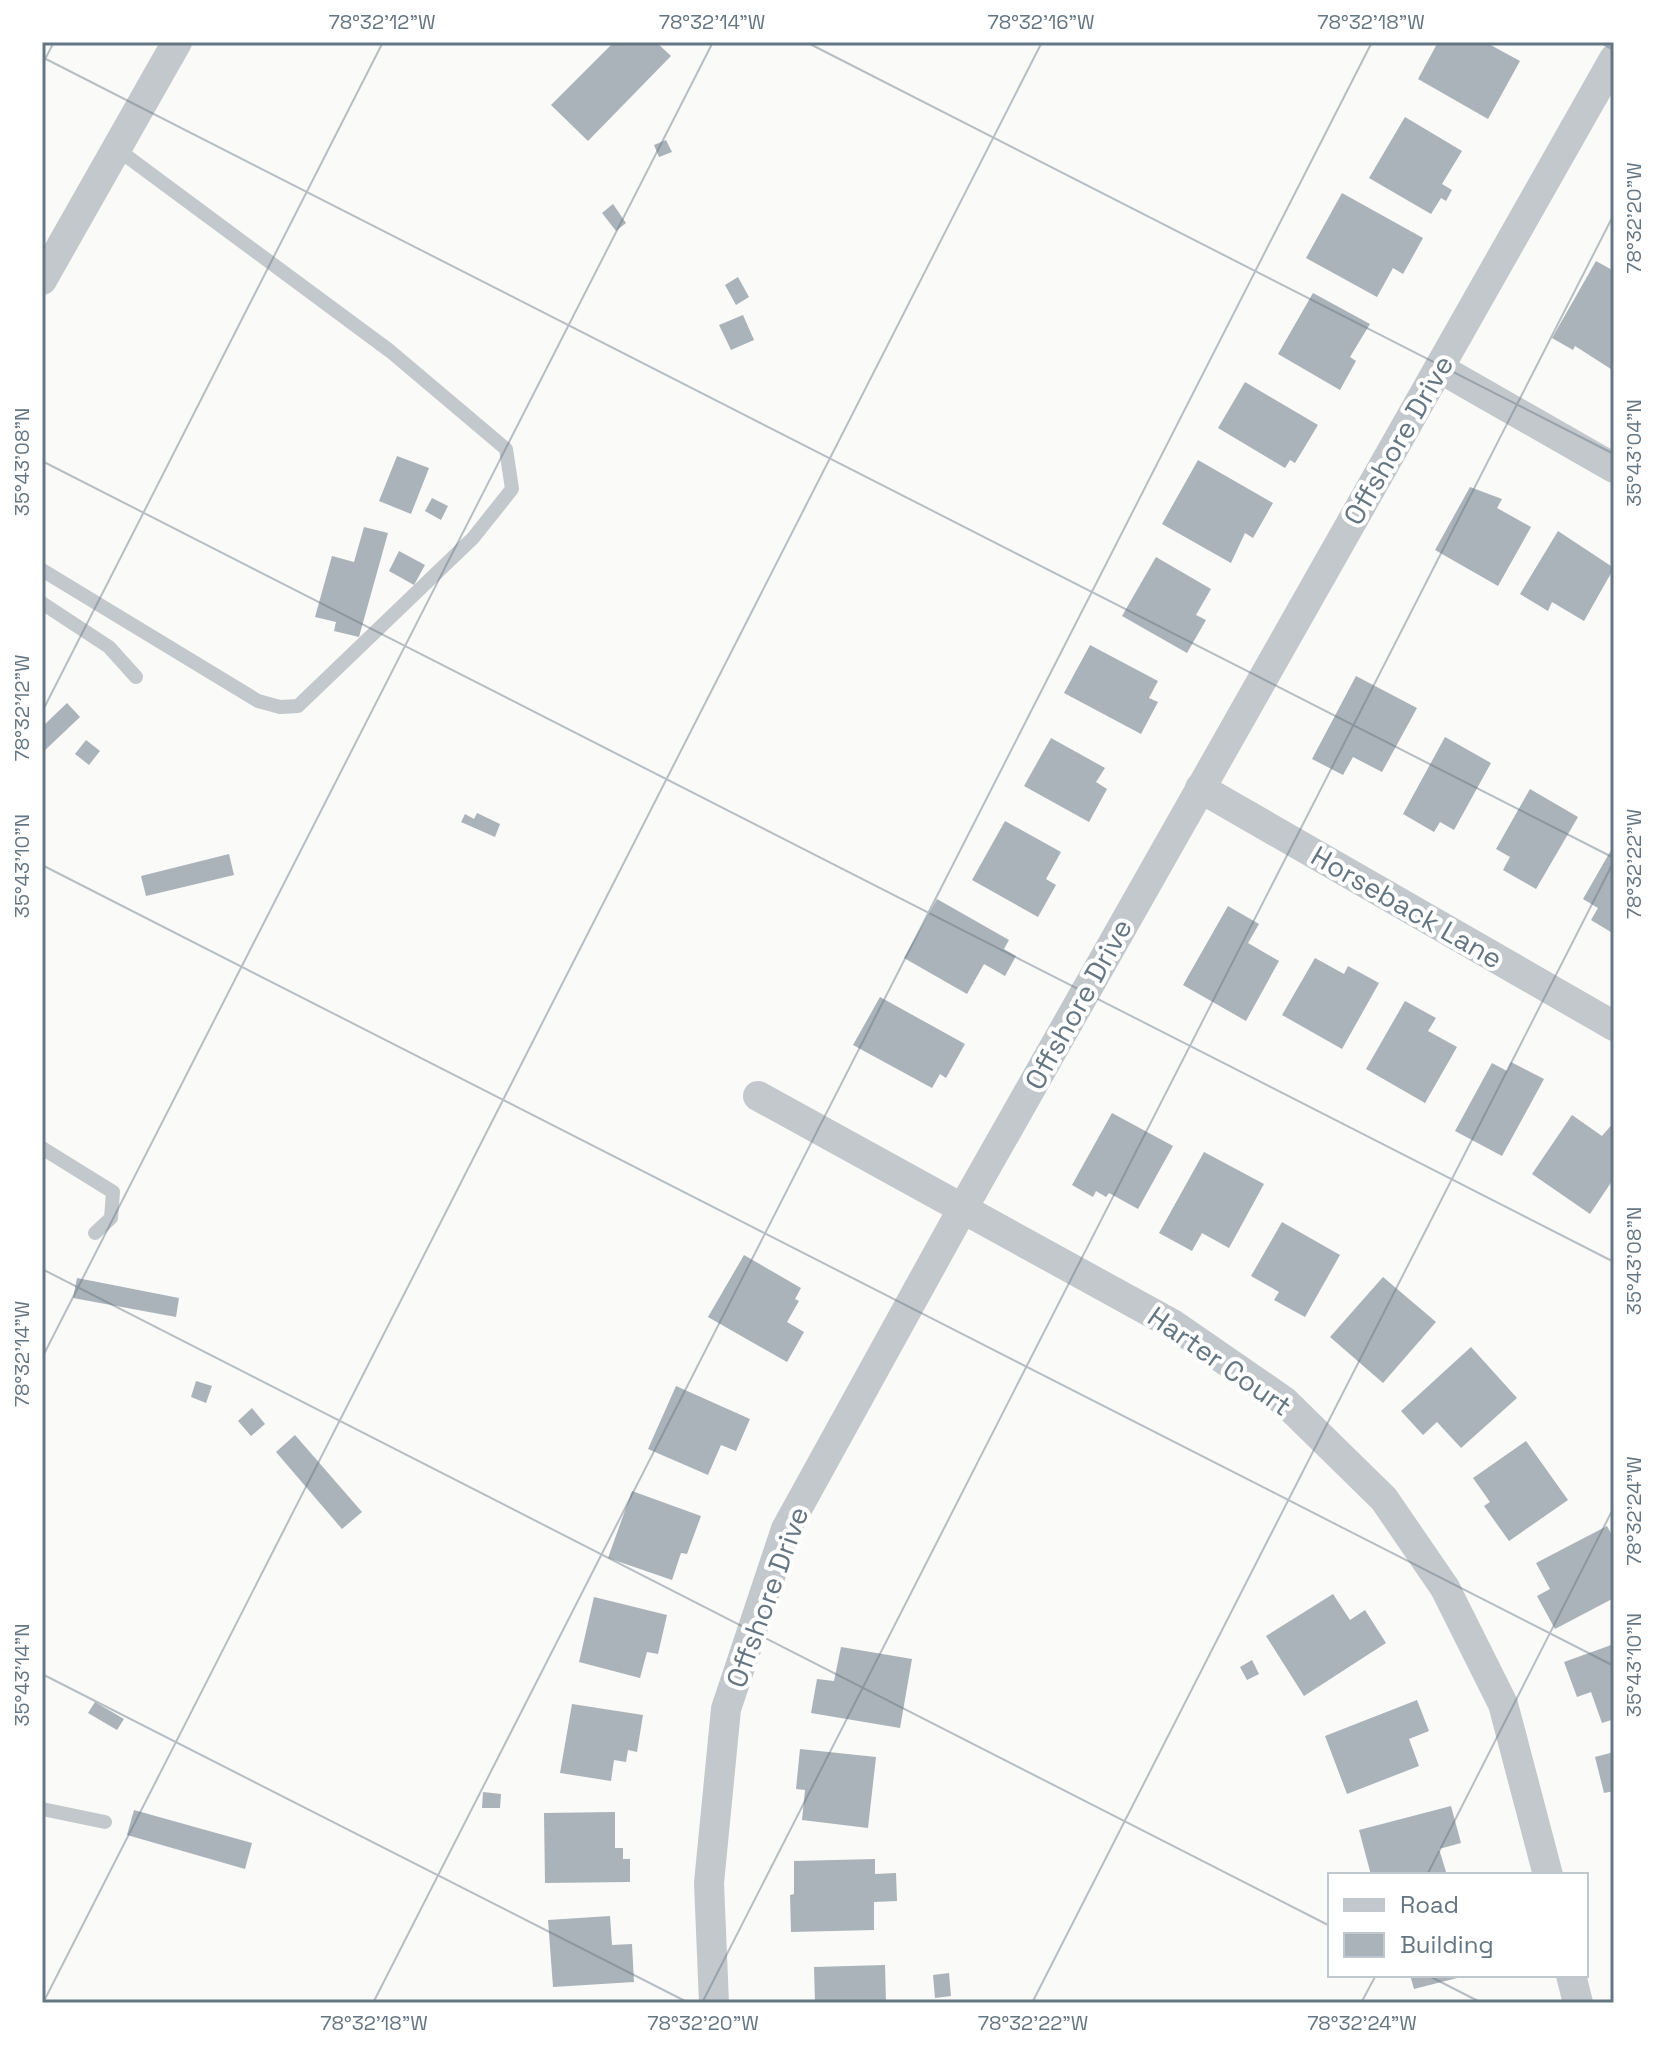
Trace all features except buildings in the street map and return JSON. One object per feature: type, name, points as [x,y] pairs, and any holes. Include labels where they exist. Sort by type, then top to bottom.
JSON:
[{"type":"street","points":[[42,280],[177,42]]},
{"type":"street","name":"Offshore Drive","points":[[714,2003],[709,1883],[726,1709],[786,1529],[963,1208],[1614,59]]},
{"type":"street","points":[[1439,368],[1614,468]]},
{"type":"street","name":"Horseback Lane","points":[[1200,788],[1614,1026]]},
{"type":"street","name":"Harter Court","points":[[758,1096],[1198,1341],[1284,1401],[1384,1499],[1445,1588],[1503,1704],[1547,1873]]},
{"type":"street","points":[[1572,1977],[1578,2003]]},
{"type":"lane","points":[[42,570],[258,701],[298,706],[473,538],[512,489],[506,449],[390,351],[117,149]]},
{"type":"lane","points":[[42,603],[109,647],[136,677]]},
{"type":"lane","points":[[42,1148],[113,1192],[111,1218],[95,1233]]},
{"type":"lane","points":[[42,1809],[105,1822]]}]
